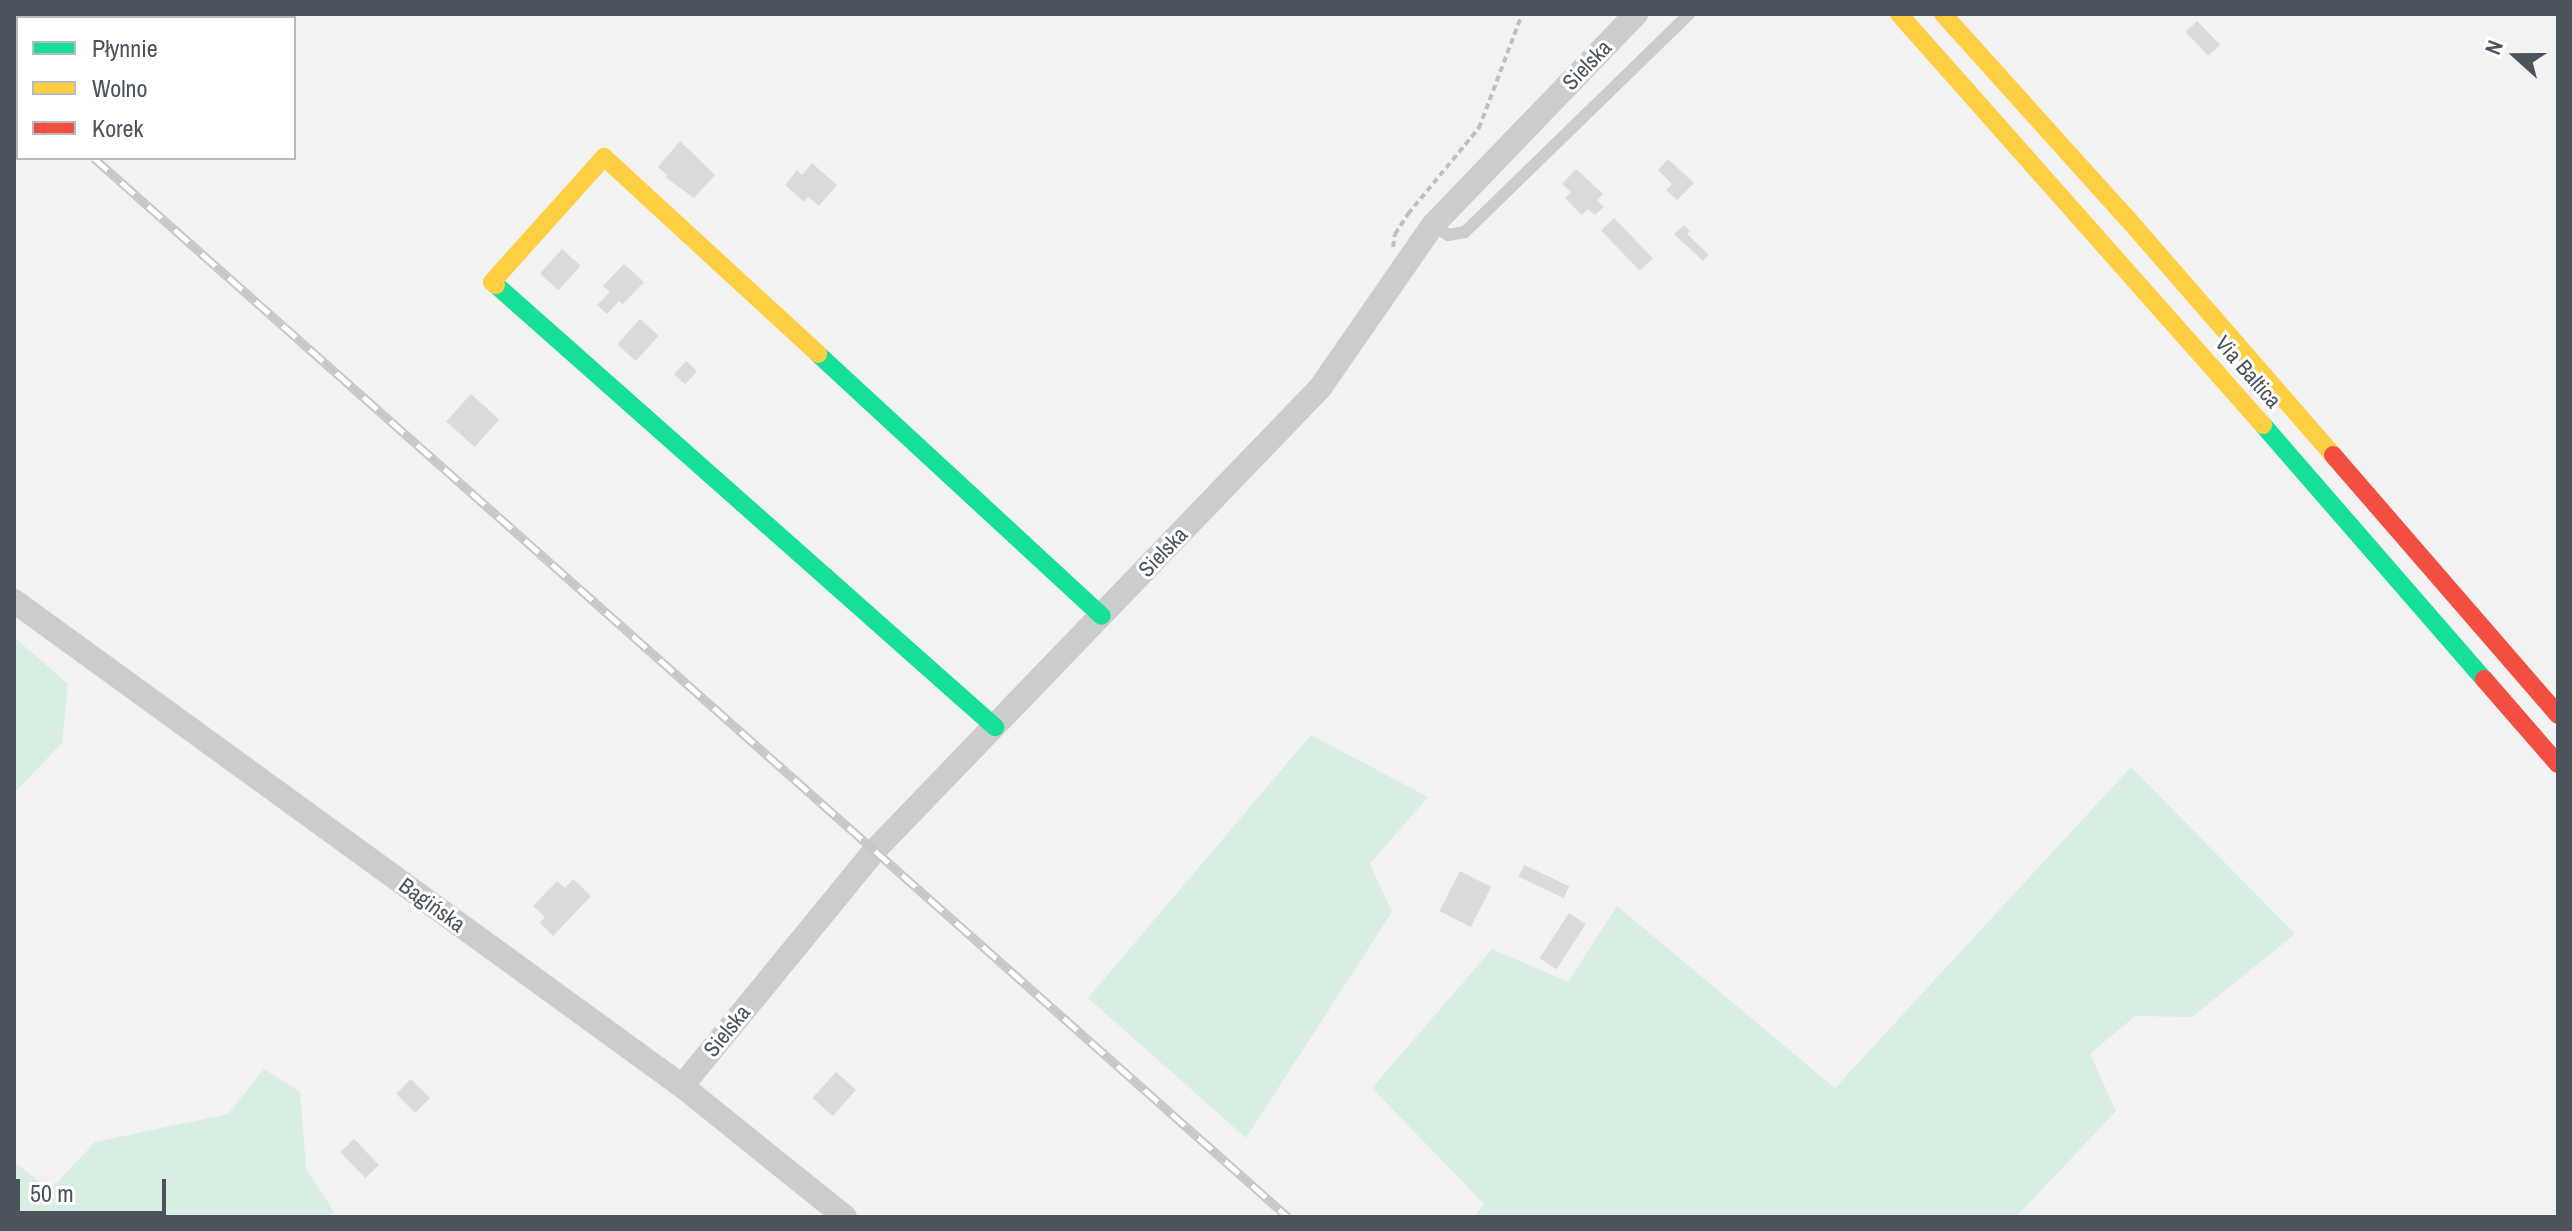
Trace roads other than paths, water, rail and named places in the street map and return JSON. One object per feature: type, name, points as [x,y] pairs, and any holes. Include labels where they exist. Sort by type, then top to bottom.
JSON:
[{"type":"main road","name":"Via Baltica","points":[[1899,14],[2107,246],[2558,764]]},
{"type":"main road","name":"Via Baltica","points":[[1943,14],[2127,218],[2558,715]]},
{"type":"main road","points":[[995,727],[492,282],[604,157],[1102,616]]},
{"type":"main road","points":[[2541,745],[2558,785]]},
{"type":"street","name":"Sielska","points":[[682,1086],[876,849],[1320,388],[1433,225],[1636,14]]},
{"type":"street","name":"Bagińska","points":[[14,601],[682,1086],[845,1217]]},
{"type":"lane","points":[[1433,225],[1448,235],[1465,232],[1689,14]]},
{"type":"railway","points":[[96,160],[1288,1217]]}]
